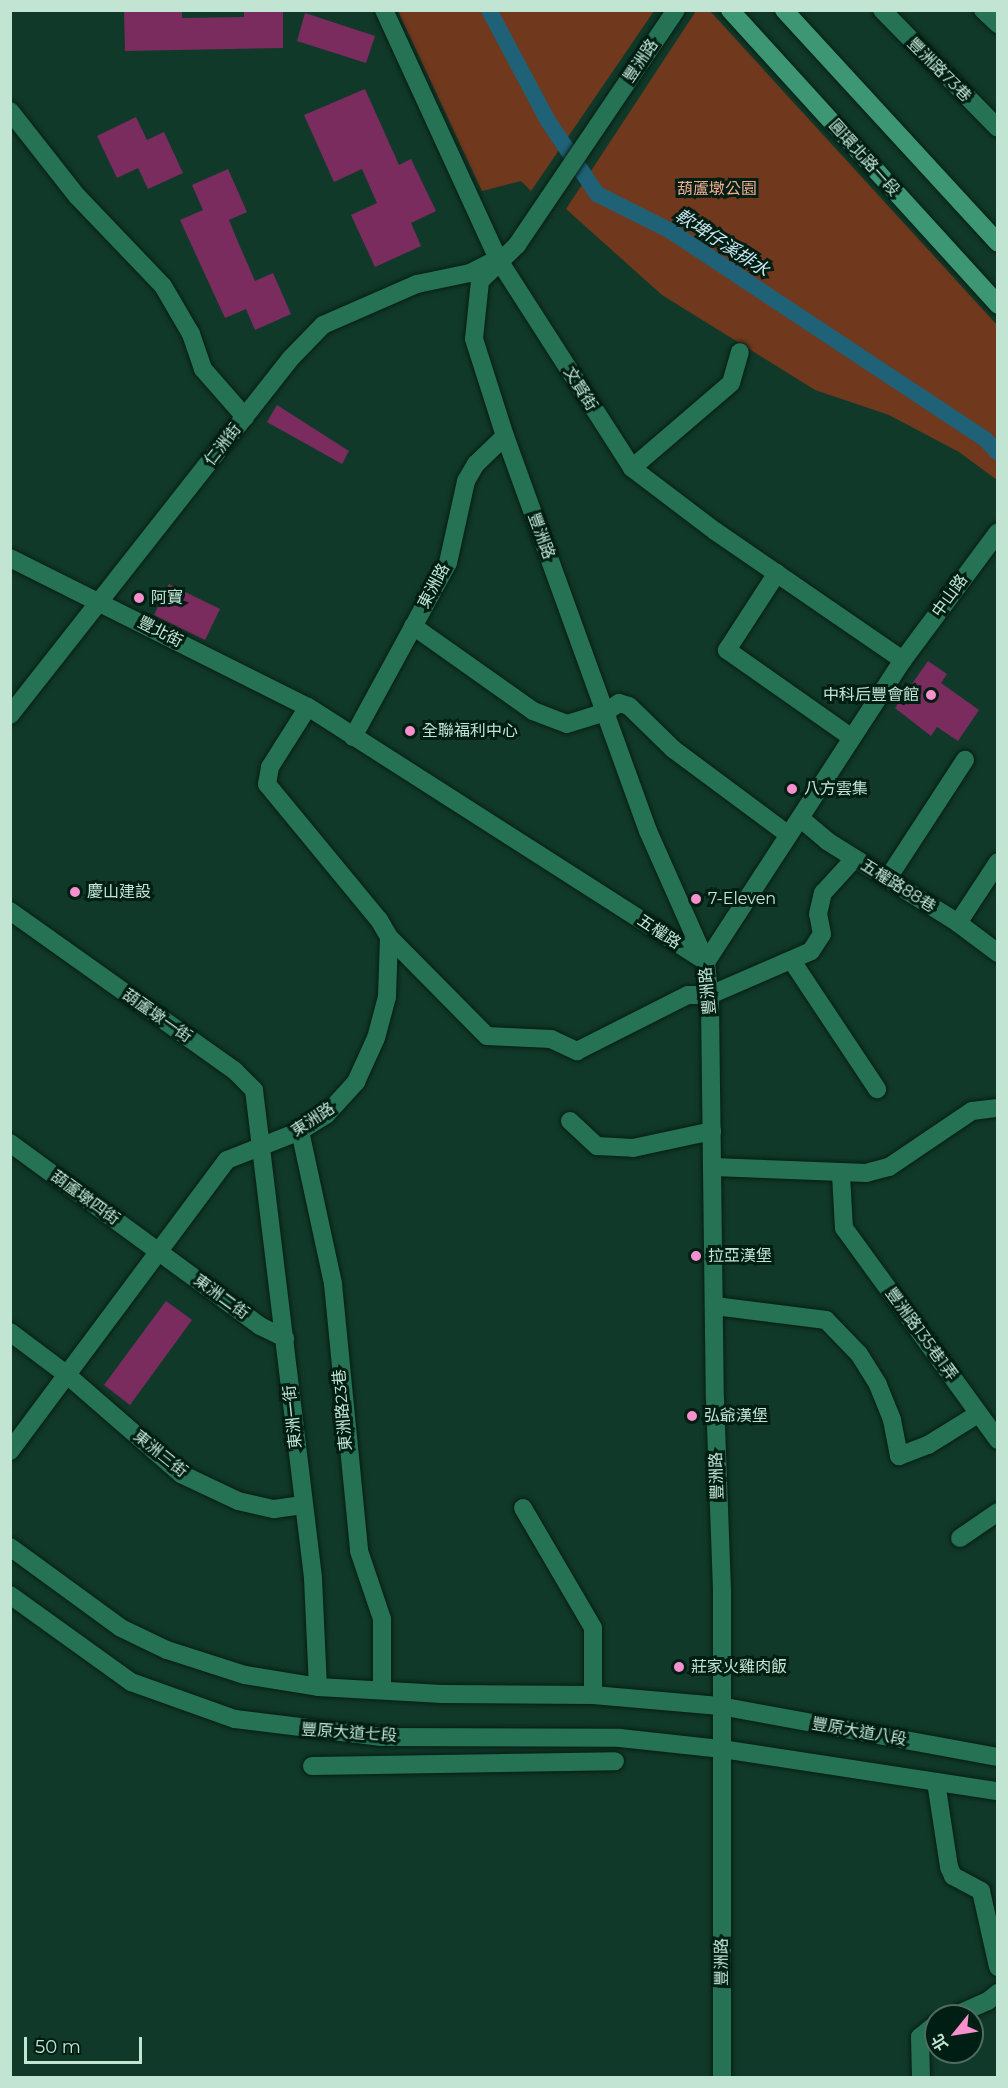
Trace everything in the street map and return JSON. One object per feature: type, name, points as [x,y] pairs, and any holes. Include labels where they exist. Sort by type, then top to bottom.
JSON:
[{"type":"main road","name":"圓環北路一段","points":[[730,10],[998,305]]},
{"type":"main road","points":[[784,10],[998,243]]},
{"type":"street","name":"文賢街","points":[[384,10],[498,259],[632,468],[777,573],[903,660]]},
{"type":"street","name":"豐洲路","points":[[676,10],[517,245],[498,259],[480,280],[474,339],[505,436],[648,831],[706,962],[710,995],[722,1593],[720,1706],[722,2078]]},
{"type":"street","name":"豐洲路73巷","points":[[882,10],[998,128]]},
{"type":"street","points":[[983,10],[998,24]]},
{"type":"street","points":[[10,111],[78,196],[164,286],[191,334],[203,369],[245,417]]},
{"type":"street","name":"仁洲街","points":[[10,715],[245,417],[324,325],[417,284],[470,273],[498,259]]},
{"type":"street","points":[[632,468],[731,383],[740,352]]},
{"type":"street","name":"東洲路","points":[[353,737],[448,563],[466,481],[476,464],[505,436]]},
{"type":"street","name":"中山路","points":[[903,660],[998,532]]},
{"type":"street","name":"豐北街","points":[[10,558],[308,707]]},
{"type":"street","points":[[777,573],[727,650],[851,737]]},
{"type":"street","points":[[412,626],[533,711],[567,724],[606,712],[619,703],[629,706],[674,749],[789,835]]},
{"type":"street","points":[[706,962],[903,660]]},
{"type":"street","points":[[308,707],[270,767],[267,784],[379,920],[388,937],[488,1036],[550,1039],[577,1051],[688,995],[710,995],[792,961],[811,951],[822,934],[818,914],[823,893],[854,859]]},
{"type":"street","name":"五權路","points":[[308,707],[706,962]]},
{"type":"street","points":[[888,878],[965,760]]},
{"type":"street","name":"五權路88巷","points":[[800,818],[854,859],[958,923],[998,953]]},
{"type":"street","points":[[958,923],[998,862]]},
{"type":"street","name":"葫蘆墩一街","points":[[10,911],[235,1071],[254,1090],[263,1148]]},
{"type":"street","name":"東洲路","points":[[10,1451],[66,1374],[160,1253],[227,1160],[263,1148],[300,1131],[339,1104],[363,1070],[387,997],[388,937]]},
{"type":"street","points":[[792,961],[877,1089]]},
{"type":"street","points":[[714,1167],[841,1175],[889,1167],[972,1111],[998,1108]]},
{"type":"street","points":[[570,1121],[597,1146],[633,1148],[712,1131]]},
{"type":"street","name":"東洲路23巷","points":[[300,1131],[333,1284],[359,1551],[382,1619],[382,1688]]},
{"type":"street","name":"葫蘆墩四街","points":[[10,1143],[160,1253]]},
{"type":"street","name":"東洲一街","points":[[263,1148],[313,1578],[318,1687]]},
{"type":"street","name":"豐洲路135巷1弄","points":[[841,1175],[844,1228],[998,1440]]},
{"type":"street","name":"東洲二街","points":[[160,1253],[260,1326],[285,1338]]},
{"type":"street","points":[[715,1306],[826,1320],[859,1354],[878,1385],[892,1420],[899,1456],[928,1445],[978,1414]]},
{"type":"street","name":"東洲三街","points":[[10,1332],[66,1374],[181,1474],[238,1501],[274,1509],[303,1505]]},
{"type":"street","points":[[523,1508],[593,1628],[593,1695]]},
{"type":"street","points":[[960,1538],[998,1512]]},
{"type":"street","points":[[10,1547],[121,1628],[167,1650],[245,1675],[318,1687],[382,1688],[442,1694],[593,1695],[720,1706]]},
{"type":"street","name":"豐原大道七段","points":[[10,1595],[131,1682],[235,1719],[382,1737],[620,1738],[722,1749]]},
{"type":"street","name":"豐原大道八段","points":[[720,1706],[998,1756]]},
{"type":"street","points":[[509,1762],[511,1737]]},
{"type":"street","points":[[722,1749],[998,1791]]},
{"type":"street","points":[[312,1766],[615,1761]]},
{"type":"street","points":[[936,1782],[949,1867],[953,1876],[981,1891],[998,1967]]},
{"type":"street","points":[[981,2004],[998,1993]]},
{"type":"street","points":[[921,2078],[920,2037],[924,2034]]},
{"type":"green space","points":[[398,11],[654,11],[531,191],[521,181],[482,191]]},
{"type":"green space","name":"葫蘆墩公園","points":[[696,11],[710,11],[997,325],[997,480],[959,452],[889,415],[815,390],[662,295],[566,209]]},
{"type":"building","points":[[124,10],[182,10],[182,18],[244,17],[244,10],[283,10],[283,48],[125,51]]},
{"type":"building","points":[[305,13],[375,36],[366,63],[297,41]]},
{"type":"building","points":[[365,89],[399,165],[411,159],[436,211],[411,223],[421,246],[375,267],[351,215],[377,203],[362,169],[334,182],[304,115]]},
{"type":"building","points":[[136,117],[147,140],[164,132],[183,173],[148,189],[138,168],[117,178],[97,136]]},
{"type":"building","points":[[228,169],[247,212],[229,220],[238,242],[255,281],[273,273],[291,314],[255,330],[246,309],[225,318],[180,220],[203,210],[192,185]]},
{"type":"building","points":[[277,405],[349,451],[342,464],[267,422]]},
{"type":"building","points":[[169,584],[220,609],[205,640],[154,615]]},
{"type":"building","name":"中科后豐會館","points":[[928,661],[947,674],[941,683],[979,710],[958,741],[937,727],[931,736],[895,708]]},
{"type":"building","points":[[166,1301],[192,1320],[130,1405],[104,1385]]},
{"type":"waterway","name":"軟埤仔溪排水","points":[[489,10],[548,121],[597,194],[669,230],[985,439],[998,453]]},
{"type":"place","name":"阿寶","points":[[139,598]]},
{"type":"place","name":"中科后豐會館","points":[[931,695]]},
{"type":"place","name":"全聯福利中心","points":[[410,731]]},
{"type":"place","name":"八方雲集","points":[[792,789]]},
{"type":"place","name":"慶山建設","points":[[75,892]]},
{"type":"place","name":"7-Eleven","points":[[696,899]]},
{"type":"place","name":"拉亞漢堡","points":[[696,1256]]},
{"type":"place","name":"弘爺漢堡","points":[[692,1416]]},
{"type":"place","name":"莊家火雞肉飯","points":[[679,1667]]}]
